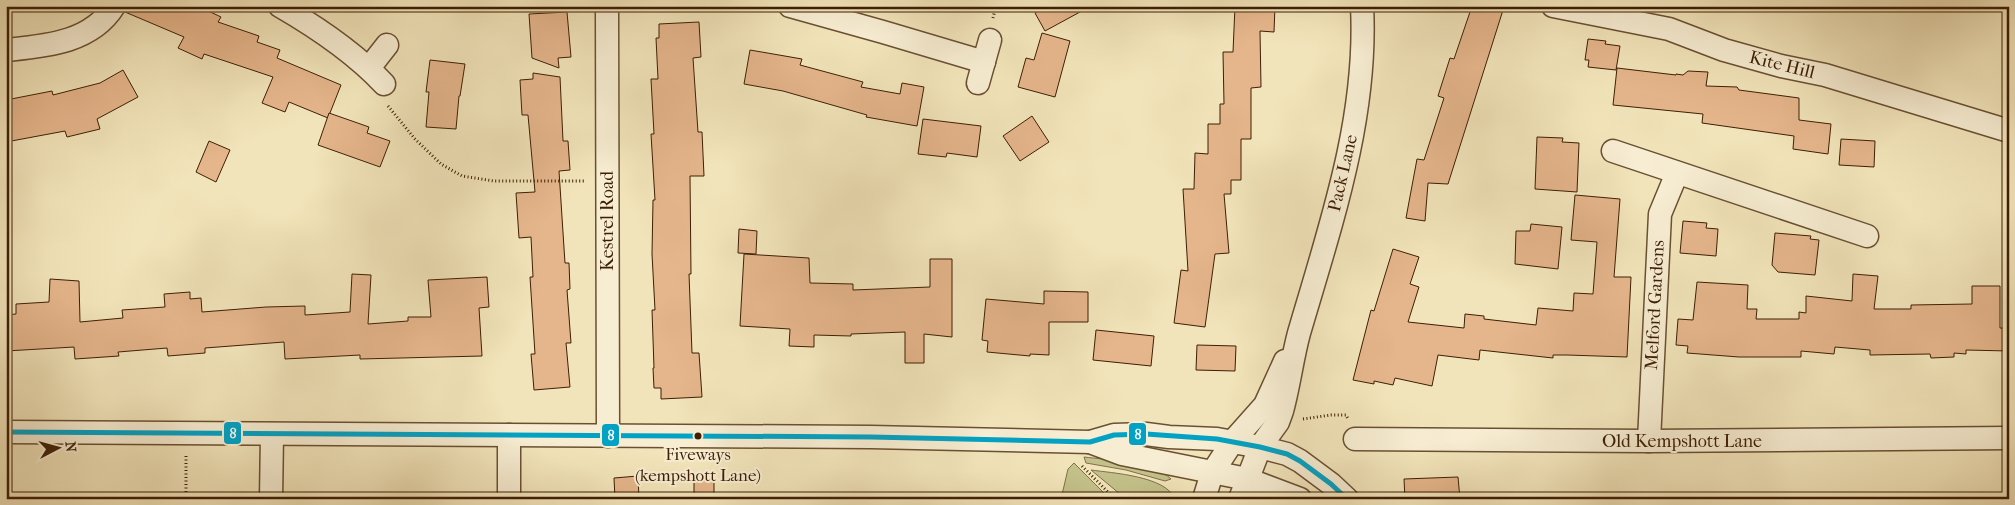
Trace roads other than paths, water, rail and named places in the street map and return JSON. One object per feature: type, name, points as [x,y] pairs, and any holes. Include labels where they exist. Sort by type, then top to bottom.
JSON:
[{"type":"street","points":[[6,50],[35,47],[70,40],[91,29],[114,6]]},
{"type":"street","points":[[280,6],[319,28],[377,76],[387,45]]},
{"type":"street","name":"Kestrel Road","points":[[607,6],[608,436]]},
{"type":"street","points":[[790,6],[883,32],[981,73],[990,40]]},
{"type":"street","name":"Pack Lane","points":[[1243,489],[1260,447],[1278,422],[1282,411],[1299,336],[1331,223],[1354,130],[1364,41],[1362,6]]},
{"type":"street","name":"Kite Hill","points":[[1553,6],[1669,29],[1724,50],[1781,66],[1825,75],[2009,131]]},
{"type":"street","points":[[1613,151],[1867,236]]},
{"type":"street","name":"Melford Gardens","points":[[1649,442],[1660,214],[1677,173]]},
{"type":"street","name":"Pack Lane","points":[[1204,499],[1212,473],[1233,441],[1265,405],[1278,374],[1299,336]]},
{"type":"street","points":[[6,432],[861,437],[1090,442],[1129,433],[1233,441],[1287,454],[1332,484],[1347,499]]},
{"type":"street","points":[[271,499],[272,434]]},
{"type":"street","points":[[508,499],[509,435]]},
{"type":"street","name":"Old Kempshott Lane","points":[[1355,439],[1649,442],[2009,438]]},
{"type":"street","points":[[1090,442],[1122,454],[1212,473],[1243,489],[1300,499]]},
{"type":"place","name":"Fiveways (kempshott Lane)","points":[[698,436]]}]
